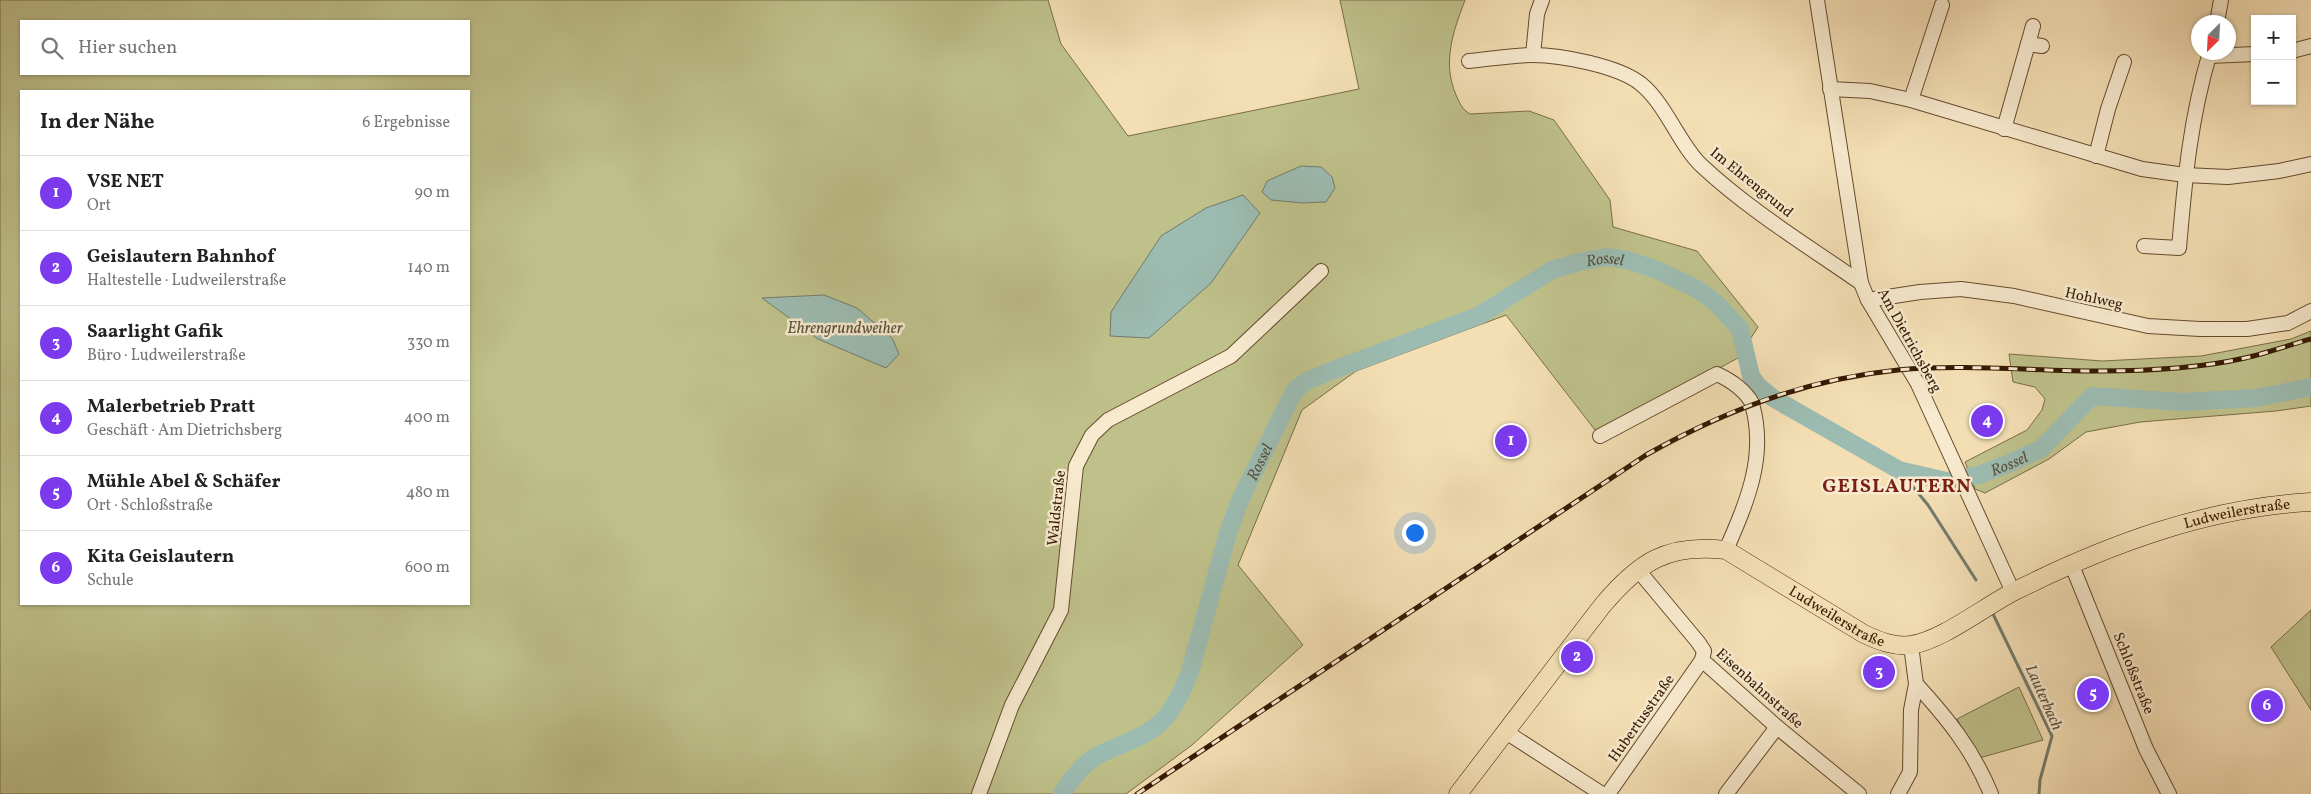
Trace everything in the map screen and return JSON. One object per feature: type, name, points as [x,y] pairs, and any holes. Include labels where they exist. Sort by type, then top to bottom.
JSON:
[{"type":"main road","name":"Ludweilerstraße","points":[[1458,794],[1602,606],[1623,581],[1653,559],[1700,547],[1726,550],[1864,634],[1888,644],[1912,645],[1936,636],[2013,592],[2071,563],[2160,529],[2269,505],[2311,502]]},
{"type":"street","points":[[1534,55],[1537,14],[1542,0]]},
{"type":"street","name":"Am Dietrichsberg","points":[[1817,0],[1861,283],[1868,300],[1918,384],[2013,592]]},
{"type":"street","points":[[2218,15],[2221,0]]},
{"type":"street","points":[[1911,100],[1942,5]]},
{"type":"street","points":[[2004,129],[2035,45],[2033,26]]},
{"type":"street","points":[[2296,50],[2311,46]]},
{"type":"street","points":[[2236,54],[2251,54]]},
{"type":"street","name":"Im Ehrengrund","points":[[1469,61],[1534,55],[1608,67],[1641,84],[1667,115],[1701,165],[1736,194],[1861,283]]},
{"type":"street","points":[[2144,246],[2179,248],[2185,175],[2197,96],[2207,60]]},
{"type":"street","points":[[2096,156],[2108,109],[2124,62]]},
{"type":"street","points":[[1830,90],[1870,92],[1911,100],[2142,169],[2185,175],[2228,177],[2279,171],[2311,164]]},
{"type":"street","name":"Waldstraße","points":[[979,794],[1012,705],[1061,610],[1076,466],[1092,435],[1108,420],[1231,356],[1321,271]]},
{"type":"street","name":"Hohlweg","points":[[1868,300],[1920,292],[1961,290],[2014,296],[2148,326],[2200,329],[2247,329],[2288,323],[2311,311]]},
{"type":"street","points":[[1600,436],[1718,374],[1730,380],[1745,392],[1752,403],[1758,438],[1757,462],[1745,507],[1726,550]]},
{"type":"street","name":"Schloßstraße","points":[[2071,563],[2146,749],[2169,794]]},
{"type":"street","name":"Eisenbahnstraße","points":[[1638,570],[1698,642],[1704,651],[1702,660],[1777,727],[1859,794]]},
{"type":"street","points":[[1898,794],[1910,772],[1911,710],[1916,684],[1912,645]]},
{"type":"street","name":"Hubertusstraße","points":[[1608,794],[1702,660]]},
{"type":"street","points":[[1916,684],[1963,739],[1981,770],[1991,794]]},
{"type":"street","points":[[1726,794],[1777,727]]},
{"type":"street","points":[[1506,732],[1602,794]]},
{"type":"green space","points":[[0,0],[1048,0],[1061,44],[1128,136],[1359,89],[1340,0],[1465,0],[1453,35],[1450,59],[1452,83],[1463,108],[1470,114],[1529,111],[1554,120],[1610,200],[1613,227],[1697,251],[1758,327],[1738,358],[1663,399],[1595,430],[1506,315],[1356,371],[1302,410],[1238,565],[1303,645],[1192,745],[1126,794],[0,794]]},
{"type":"green space","points":[[2311,331],[2311,406],[2276,411],[2140,422],[2086,432],[2049,459],[1985,493],[1975,489],[1965,462],[2027,430],[2042,410],[2045,399],[2035,387],[2013,382],[2009,354],[2102,361],[2201,356],[2291,339]]},
{"type":"green space","points":[[2311,610],[2311,710],[2271,647]]},
{"type":"green space","points":[[2019,687],[2043,740],[1979,758],[1957,719]]},
{"type":"water","points":[[1301,166],[1321,167],[1332,177],[1335,188],[1326,202],[1303,203],[1271,200],[1262,192],[1267,181]]},
{"type":"water","points":[[1243,195],[1260,213],[1211,283],[1149,338],[1110,336],[1111,312],[1161,236],[1206,208]]},
{"type":"water","name":"Ehrengrundweiher","points":[[824,295],[857,308],[892,338],[899,354],[886,368],[818,339],[762,298]]},
{"type":"waterway","name":"Rossel","points":[[1062,794],[1085,764],[1095,757],[1153,729],[1165,718],[1177,701],[1189,675],[1228,533],[1240,500],[1294,391],[1307,381],[1328,372],[1478,316],[1552,270],[1606,257],[1627,260],[1657,270],[1697,289],[1716,303],[1740,329],[1751,376],[1758,386],[1773,398],[1899,470],[1946,481],[1979,475],[2042,448],[2092,396],[2183,402],[2256,398],[2311,387]]},
{"type":"waterway","name":"Lauterbach","points":[[1899,470],[1928,505],[1976,580]]},
{"type":"waterway","name":"Lauterbach","points":[[1993,614],[2052,736],[2040,780],[2039,794]]},
{"type":"railway","points":[[1137,794],[1646,455],[1736,411],[1799,389],[1864,374],[1923,368],[2099,371],[2173,368],[2245,358],[2311,339]]},
{"type":"place","name":"Malerbetrieb Pratt","points":[[1987,421]]},
{"type":"place","name":"VSE NET","points":[[1511,441]]},
{"type":"place","name":"Geislautern Bahnhof","points":[[1577,657]]},
{"type":"place","name":"Saarlight Gafik","points":[[1879,672]]},
{"type":"place","name":"Mühle Abel & Schäfer","points":[[2093,694]]},
{"type":"place","name":"Kita Geislautern","points":[[2267,706]]},
{"type":"district","name":"GEISLAUTERN","points":[[1897,485]]}]
